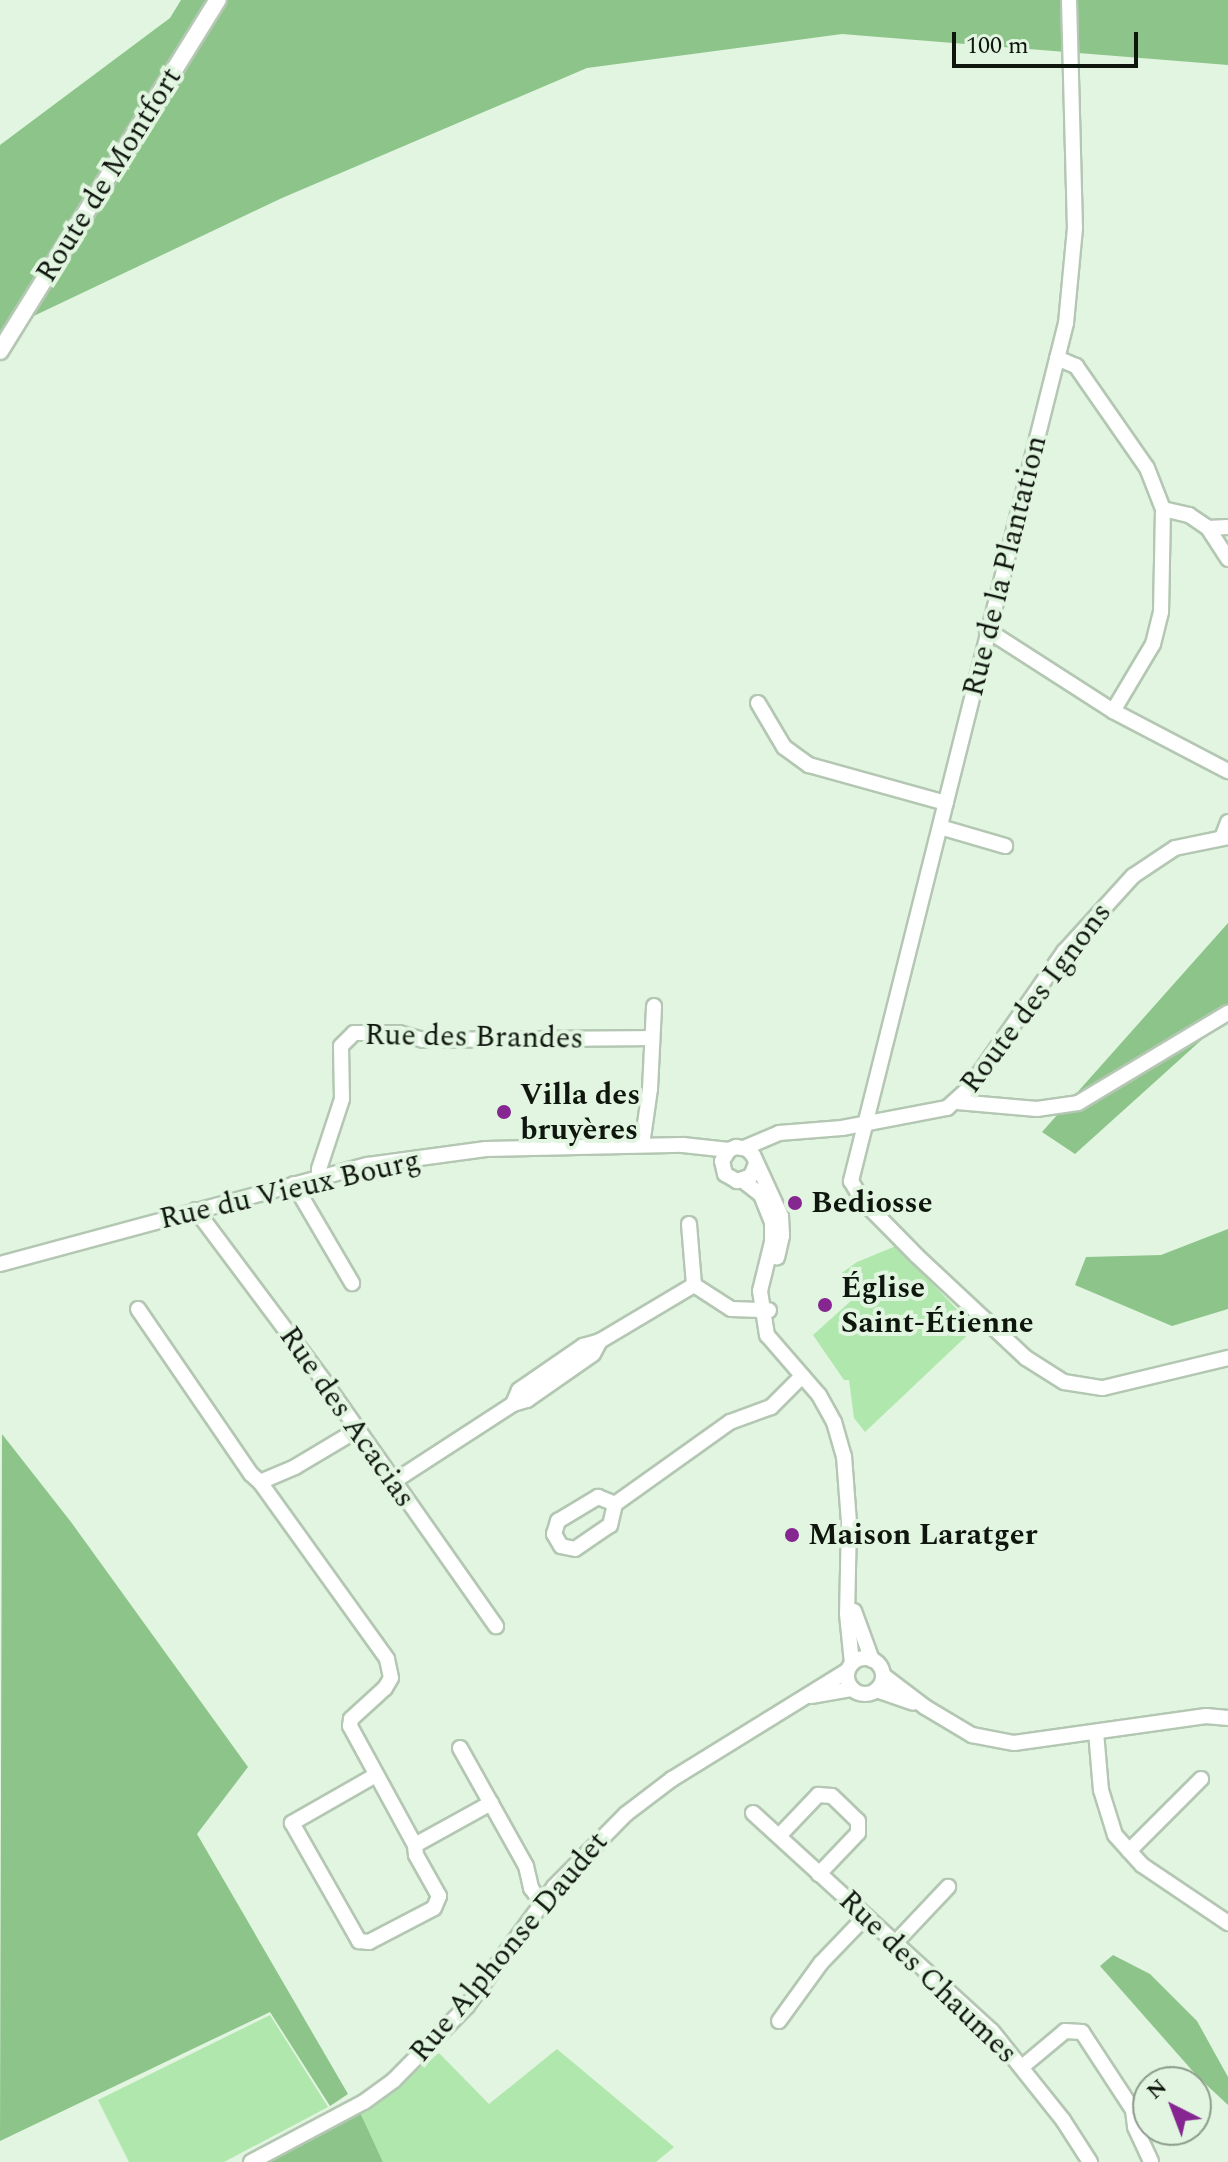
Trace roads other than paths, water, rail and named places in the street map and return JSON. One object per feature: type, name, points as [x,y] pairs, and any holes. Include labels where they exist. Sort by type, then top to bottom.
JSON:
[{"type":"main road","name":"Route de Montfort","points":[[0,351],[218,0]]},
{"type":"street","name":"Rue de la Plantation","points":[[1069,0],[1075,228],[1070,295],[1057,358],[851,1181],[862,1200],[1026,1358],[1064,1382],[1103,1388],[1228,1358]]},
{"type":"street","points":[[1057,358],[1076,366],[1147,468],[1163,509],[1161,612],[1153,644],[1113,711]]},
{"type":"street","points":[[1163,509],[1189,515],[1208,528],[1228,559]]},
{"type":"street","points":[[1208,528],[1228,527]]},
{"type":"street","points":[[987,630],[1113,711],[1228,771]]},
{"type":"street","points":[[758,703],[784,747],[809,765],[946,803]]},
{"type":"street","name":"Route des Ignons","points":[[866,1123],[937,1112],[957,1102],[1064,952],[1133,876],[1175,848],[1225,838],[1228,822]]},
{"type":"street","points":[[940,827],[1005,846]]},
{"type":"street","points":[[642,1145],[650,1089],[654,1006]]},
{"type":"street","points":[[957,1102],[1037,1109],[1078,1103],[1228,1013]]},
{"type":"street","name":"Rue des Brandes","points":[[319,1177],[342,1099],[341,1046],[354,1033],[399,1033],[423,1040],[652,1038]]},
{"type":"street","points":[[722,1165],[736,1149],[779,1133],[866,1123]]},
{"type":"street","points":[[742,1180],[751,1176],[766,1138]]},
{"type":"street","points":[[683,1145],[722,1165],[728,1177],[742,1180],[761,1195],[772,1222],[772,1242],[761,1281],[767,1335],[827,1408],[844,1456],[849,1522],[846,1589],[852,1689],[861,1694],[876,1690],[925,1707]]},
{"type":"street","name":"Rue du Vieux Bourg","points":[[0,1264],[368,1165],[486,1149],[683,1145],[736,1149]]},
{"type":"street","points":[[736,1149],[755,1163],[778,1206],[782,1224],[765,1310]]},
{"type":"street","points":[[294,1184],[352,1283]]},
{"type":"street","name":"Rue des Acacias","points":[[196,1210],[496,1626]]},
{"type":"street","points":[[689,1224],[694,1285]]},
{"type":"street","points":[[694,1285],[731,1309],[765,1310]]},
{"type":"street","points":[[393,1482],[513,1404],[519,1390],[583,1346],[600,1341],[694,1285]]},
{"type":"street","points":[[138,1309],[251,1474],[260,1482],[391,1669],[391,1678],[385,1688],[351,1719],[350,1726],[415,1845],[416,1855],[439,1896],[434,1908],[369,1942],[359,1941],[292,1823],[376,1775]]},
{"type":"street","points":[[615,1504],[730,1422],[771,1407],[797,1371]]},
{"type":"street","points":[[260,1482],[295,1467],[357,1430]]},
{"type":"street","points":[[846,1589],[872,1660],[883,1675],[925,1707],[972,1735],[1014,1743],[1206,1716],[1228,1718]]},
{"type":"street","points":[[850,1667],[860,1659],[872,1660]]},
{"type":"street","name":"Rue Alphonse Daudet","points":[[251,2162],[278,2156],[394,2080],[467,2006],[575,1862],[647,1797],[850,1667]]},
{"type":"street","points":[[876,1690],[883,1675]]},
{"type":"street","name":"Rue Alphonse Daudet","points":[[803,1698],[852,1689]]},
{"type":"street","points":[[1096,1732],[1101,1790],[1115,1835],[1142,1865],[1228,1923]]},
{"type":"street","points":[[460,1748],[526,1866],[531,1888],[542,1903]]},
{"type":"street","points":[[1129,1851],[1201,1779]]},
{"type":"street","name":"Rue des Chaumes","points":[[779,1836],[818,1795],[832,1796],[858,1821],[858,1833],[819,1874]]},
{"type":"street","points":[[415,1845],[491,1803]]},
{"type":"street","name":"Rue des Chaumes","points":[[753,1813],[992,2031],[1022,2067],[1090,2162]]},
{"type":"street","points":[[896,1942],[948,1887]]},
{"type":"street","points":[[779,2021],[821,1963],[866,1916]]},
{"type":"street","points":[[1022,2067],[1065,2031],[1082,2032],[1133,2110],[1135,2127],[1151,2162]]},
{"type":"place","name":"Villa des bruyères","points":[[504,1112]]},
{"type":"place","name":"Bediosse","points":[[795,1203]]},
{"type":"place","name":"Église Saint-Étienne","points":[[825,1305]]},
{"type":"place","name":"Maison Laratger","points":[[792,1535]]}]
